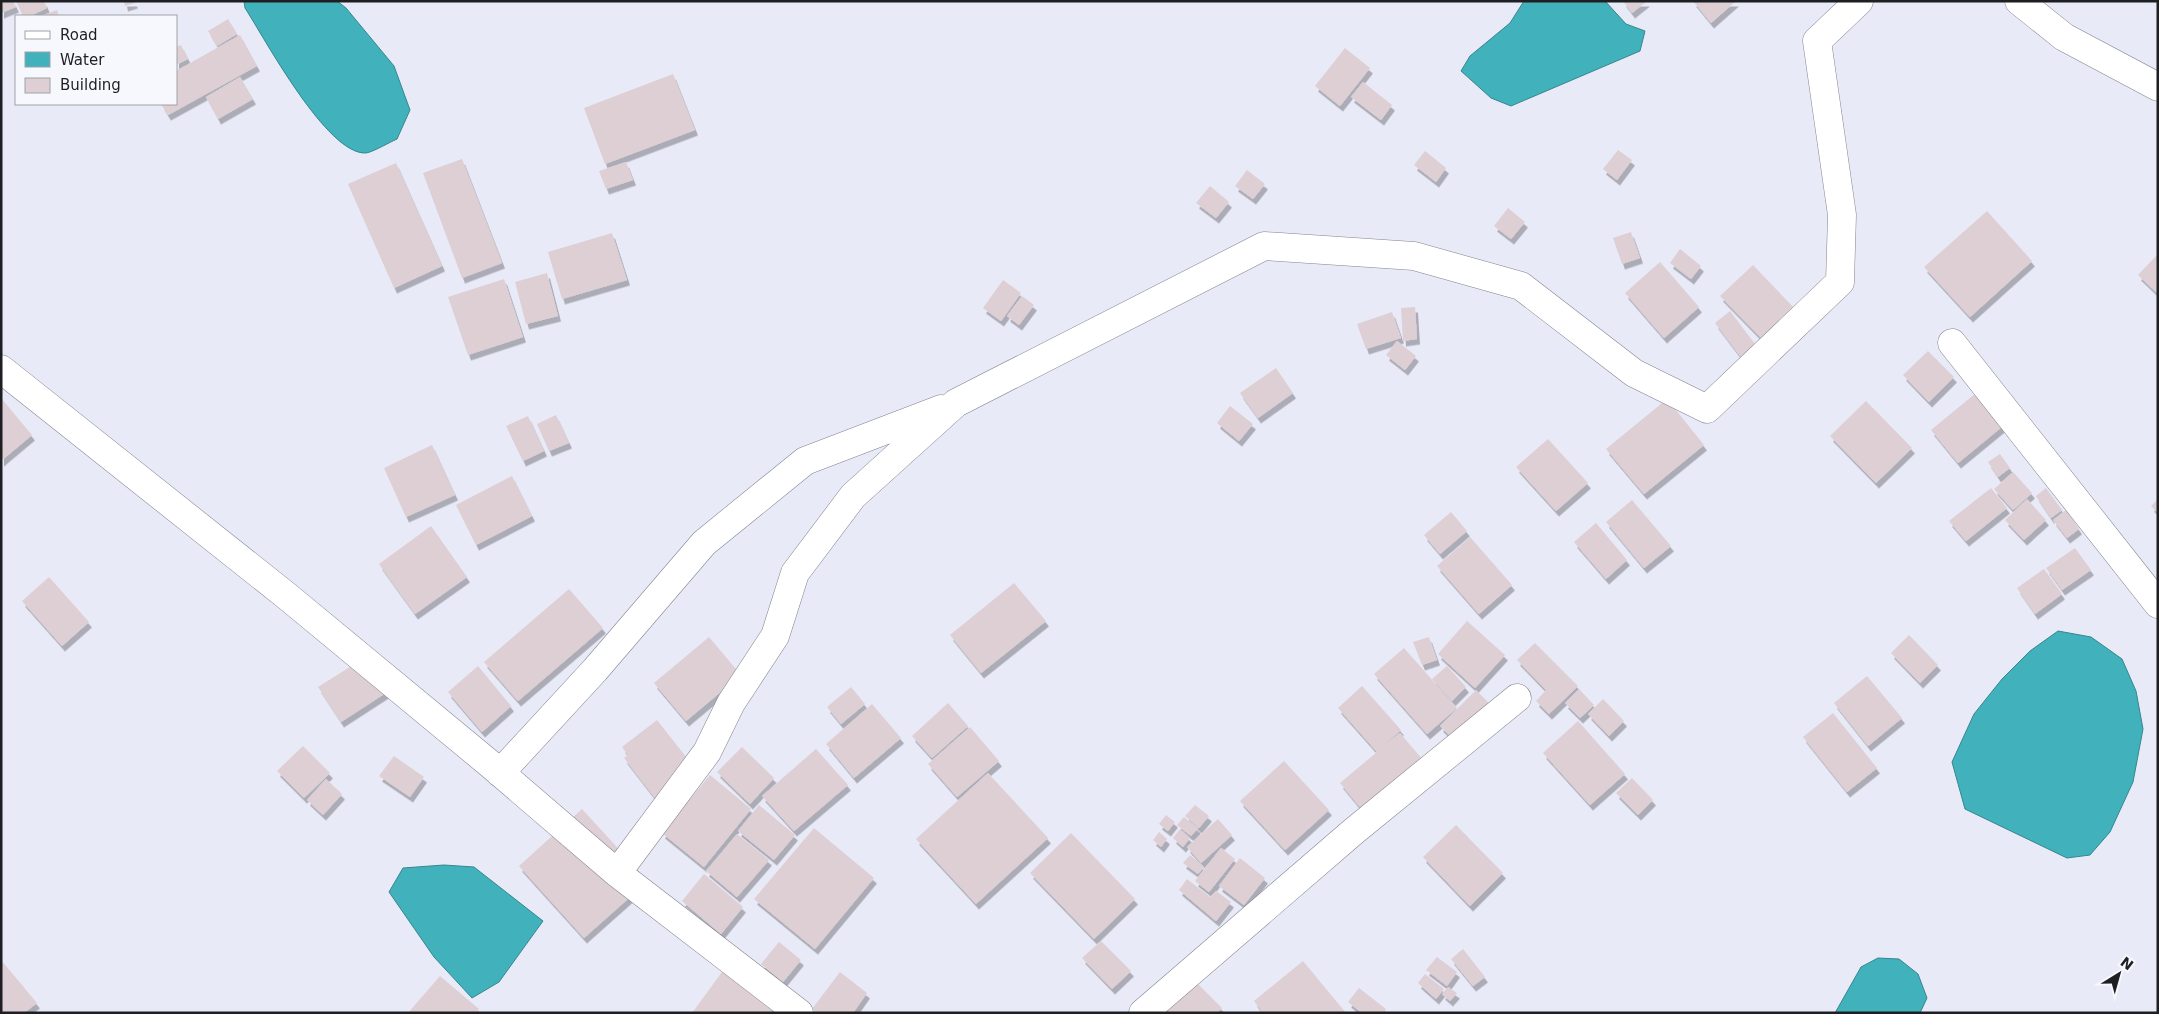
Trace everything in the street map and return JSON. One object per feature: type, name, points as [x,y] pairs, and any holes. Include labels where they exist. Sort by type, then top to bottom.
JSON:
[{"type":"street","points":[[500,773],[595,670],[704,544],[805,460],[956,404],[1264,246],[1414,256],[1521,286],[1634,372],[1708,409],[1840,282],[1842,215],[1817,41],[1859,1]]},
{"type":"street","points":[[2019,1],[2064,37],[2158,87]]},
{"type":"street","points":[[1952,342],[2158,604]]},
{"type":"street","points":[[1,369],[288,598],[500,773],[617,873],[799,1013]]},
{"type":"street","points":[[617,873],[707,752],[731,703],[775,636],[795,573],[853,496],[956,404]]},
{"type":"street","points":[[1143,1013],[1354,831],[1517,698]]},
{"type":"water","points":[[244,1],[337,1],[346,8],[394,66],[410,110],[397,139],[366,153],[350,149],[333,136],[298,93],[245,8]]},
{"type":"water","points":[[1524,1],[1605,1],[1626,24],[1645,31],[1640,51],[1511,106],[1491,98],[1461,71],[1470,56],[1510,23]]},
{"type":"water","points":[[2058,631],[2091,637],[2122,659],[2136,691],[2143,729],[2133,782],[2110,832],[2090,855],[2067,858],[1965,809],[1952,762],[1974,714],[2002,679],[2030,651]]},
{"type":"water","points":[[444,865],[474,867],[543,921],[499,982],[472,998],[434,957],[389,892],[403,868]]},
{"type":"water","points":[[1878,958],[1899,959],[1918,974],[1927,998],[1920,1013],[1835,1013],[1861,967]]},
{"type":"building","points":[[1,1],[13,1],[16,7],[1,13]]},
{"type":"building","points":[[16,1],[44,1],[47,8],[32,15],[23,15]]},
{"type":"building","points":[[124,1],[134,1],[135,3],[125,6]]},
{"type":"building","points":[[1623,1],[1647,1],[1632,13]]},
{"type":"building","points":[[1693,1],[1736,1],[1711,23]]},
{"type":"building","points":[[57,10],[59,15],[44,15]]},
{"type":"building","points":[[228,19],[237,34],[217,46],[208,31]]},
{"type":"building","points":[[240,35],[257,66],[168,115],[162,105],[178,105],[178,70]]},
{"type":"building","points":[[181,45],[188,59],[178,64],[178,46]]},
{"type":"building","points":[[1345,48],[1370,68],[1340,106],[1315,86]]},
{"type":"building","points":[[673,74],[695,130],[605,164],[584,108]]},
{"type":"building","points":[[240,77],[253,99],[218,119],[206,97]]},
{"type":"building","points":[[1363,82],[1392,105],[1381,120],[1351,97]]},
{"type":"building","points":[[1618,150],[1632,160],[1617,180],[1603,169]]},
{"type":"building","points":[[1425,151],[1446,168],[1436,182],[1414,165]]},
{"type":"building","points":[[462,159],[502,263],[462,278],[423,173]]},
{"type":"building","points":[[626,162],[633,180],[606,189],[599,171]]},
{"type":"building","points":[[396,163],[442,266],[394,288],[348,184]]},
{"type":"building","points":[[1247,170],[1265,184],[1253,199],[1235,186]]},
{"type":"building","points":[[1210,186],[1229,202],[1216,218],[1196,203]]},
{"type":"building","points":[[1508,208],[1525,222],[1511,239],[1494,226]]},
{"type":"building","points":[[1987,211],[2032,261],[1970,317],[1924,267]]},
{"type":"building","points":[[1631,232],[1640,258],[1622,264],[1613,238]]},
{"type":"building","points":[[612,233],[627,280],[562,299],[548,252]]},
{"type":"building","points":[[1680,249],[1701,266],[1691,279],[1670,263]]},
{"type":"building","points":[[2158,254],[2158,294],[2138,275]]},
{"type":"building","points":[[1660,262],[1699,307],[1664,338],[1625,293]]},
{"type":"building","points":[[1753,265],[1797,311],[1765,342],[1720,296]]},
{"type":"building","points":[[547,273],[558,316],[526,324],[515,282]]},
{"type":"building","points":[[504,279],[523,337],[468,355],[448,297]]},
{"type":"building","points":[[1003,280],[1021,293],[1001,321],[983,308]]},
{"type":"building","points":[[1022,296],[1034,305],[1019,325],[1007,316]]},
{"type":"building","points":[[1415,307],[1417,339],[1403,341],[1401,308]]},
{"type":"building","points":[[1730,311],[1758,348],[1743,360],[1715,323]]},
{"type":"building","points":[[1392,312],[1401,338],[1366,349],[1357,324]]},
{"type":"building","points":[[1397,341],[1416,356],[1405,370],[1386,355]]},
{"type":"building","points":[[1928,351],[1954,377],[1929,402],[1903,375]]},
{"type":"building","points":[[1276,368],[1293,393],[1258,418],[1240,393]]},
{"type":"building","points":[[1976,393],[2003,426],[1958,463],[1931,430]]},
{"type":"building","points":[[1,398],[32,435],[1,461]]},
{"type":"building","points":[[1667,399],[1704,445],[1644,494],[1606,449]]},
{"type":"building","points":[[1866,401],[1912,448],[1876,483],[1830,436]]},
{"type":"building","points":[[1230,406],[1253,424],[1239,441],[1217,423]]},
{"type":"building","points":[[556,415],[569,443],[549,451],[537,424]]},
{"type":"building","points":[[528,416],[544,451],[523,461],[506,426]]},
{"type":"building","points":[[1548,439],[1588,483],[1556,511],[1516,467]]},
{"type":"building","points":[[432,445],[455,495],[406,517],[384,468]]},
{"type":"building","points":[[2000,454],[2010,468],[1998,477],[1988,462]]},
{"type":"building","points":[[2013,472],[2032,493],[2013,510],[1994,489]]},
{"type":"building","points":[[512,476],[532,516],[476,545],[456,505]]},
{"type":"building","points":[[1991,488],[2007,508],[1966,541],[1949,521]]},
{"type":"building","points":[[2046,488],[2062,510],[2051,518],[2036,496]]},
{"type":"building","points":[[2027,499],[2046,520],[2024,540],[2005,520]]},
{"type":"building","points":[[2158,499],[2158,513],[2151,506]]},
{"type":"building","points":[[1632,500],[1671,546],[1644,568],[1606,522]]},
{"type":"building","points":[[2066,510],[2079,529],[2067,538],[2053,520]]},
{"type":"building","points":[[1451,512],[1467,531],[1440,554],[1424,535]]},
{"type":"building","points":[[1596,523],[1627,560],[1606,579],[1574,542]]},
{"type":"building","points":[[431,526],[467,577],[415,614],[379,564]]},
{"type":"building","points":[[1470,537],[1512,585],[1479,614],[1437,566]]},
{"type":"building","points":[[2075,548],[2091,570],[2062,590],[2046,568]]},
{"type":"building","points":[[2044,569],[2062,594],[2035,614],[2017,588]]},
{"type":"building","points":[[49,577],[89,622],[62,646],[22,601]]},
{"type":"building","points":[[1014,583],[1046,621],[981,673],[950,635]]},
{"type":"building","points":[[569,589],[603,628],[518,701],[484,662]]},
{"type":"building","points":[[1467,621],[1505,655],[1475,688],[1438,654]]},
{"type":"building","points":[[1909,635],[1938,665],[1920,683],[1891,653]]},
{"type":"building","points":[[709,637],[741,675],[686,721],[654,683]]},
{"type":"building","points":[[1429,637],[1437,660],[1422,665],[1413,642]]},
{"type":"building","points":[[1535,643],[1578,686],[1549,714],[1536,701],[1546,690],[1517,660]]},
{"type":"building","points":[[1404,648],[1457,708],[1427,734],[1374,674]]},
{"type":"building","points":[[372,653],[395,687],[341,722],[318,687]]},
{"type":"building","points":[[478,666],[511,706],[482,732],[448,692]]},
{"type":"building","points":[[1447,666],[1466,687],[1452,701],[1432,679]]},
{"type":"building","points":[[1867,676],[1902,718],[1868,746],[1834,703]]},
{"type":"building","points":[[1362,686],[1401,730],[1385,744],[1400,733],[1428,766],[1368,817],[1340,783],[1377,752],[1338,708]]},
{"type":"building","points":[[851,687],[865,704],[841,724],[827,707]]},
{"type":"building","points":[[1579,689],[1594,705],[1580,718],[1565,703]]},
{"type":"building","points":[[1476,690],[1491,705],[1455,741],[1440,726]]},
{"type":"building","points":[[1603,699],[1624,721],[1609,736],[1588,714]]},
{"type":"building","points":[[948,703],[968,726],[932,758],[912,736]]},
{"type":"building","points":[[872,704],[901,738],[854,778],[826,744]]},
{"type":"building","points":[[1833,713],[1877,768],[1847,792],[1803,737]]},
{"type":"building","points":[[657,720],[694,767],[655,798],[624,758],[628,755],[622,747]]},
{"type":"building","points":[[1578,721],[1625,774],[1590,805],[1543,753]]},
{"type":"building","points":[[970,727],[999,761],[957,797],[928,764]]},
{"type":"building","points":[[303,746],[330,773],[304,798],[277,771]]},
{"type":"building","points":[[742,747],[774,778],[750,804],[717,772]]},
{"type":"building","points":[[816,749],[848,785],[794,831],[762,796]]},
{"type":"building","points":[[394,756],[424,777],[410,797],[379,776]]},
{"type":"building","points":[[1284,761],[1329,810],[1285,850],[1240,801]]},
{"type":"building","points":[[988,773],[1048,838],[976,904],[916,839]]},
{"type":"building","points":[[710,775],[751,809],[704,867],[662,833]]},
{"type":"building","points":[[1632,778],[1653,800],[1638,815],[1616,793]]},
{"type":"building","points":[[326,779],[342,794],[323,815],[307,800]]},
{"type":"building","points":[[759,805],[795,835],[774,860],[738,831]]},
{"type":"building","points":[[1195,805],[1209,816],[1199,828],[1185,816]]},
{"type":"building","points":[[582,809],[648,881],[584,938],[519,866]]},
{"type":"building","points":[[1166,815],[1175,822],[1168,831],[1159,824]]},
{"type":"building","points":[[1184,817],[1198,828],[1191,836],[1177,825]]},
{"type":"building","points":[[1218,819],[1232,835],[1201,863],[1187,847]]},
{"type":"building","points":[[1456,825],[1503,873],[1470,906],[1423,857]]},
{"type":"building","points":[[814,828],[874,878],[815,949],[754,899]]},
{"type":"building","points":[[1180,829],[1190,838],[1183,847],[1173,838]]},
{"type":"building","points":[[1159,832],[1167,839],[1161,847],[1153,840]]},
{"type":"building","points":[[1071,833],[1135,899],[1094,939],[1030,873]]},
{"type":"building","points":[[737,834],[769,860],[737,897],[706,871]]},
{"type":"building","points":[[1221,848],[1235,859],[1209,892],[1195,881]]},
{"type":"building","points":[[1190,855],[1204,867],[1198,874],[1183,863]]},
{"type":"building","points":[[1240,858],[1265,878],[1244,905],[1219,886]]},
{"type":"building","points":[[704,874],[743,907],[721,934],[682,901]]},
{"type":"building","points":[[1187,879],[1210,897],[1216,891],[1231,902],[1216,921],[1179,890]]},
{"type":"building","points":[[1101,941],[1131,971],[1112,989],[1082,958]]},
{"type":"building","points":[[779,942],[801,960],[783,982],[761,964]]},
{"type":"building","points":[[1463,949],[1485,977],[1473,986],[1451,959]]},
{"type":"building","points":[[1437,957],[1457,972],[1447,986],[1426,970]]},
{"type":"building","points":[[1,960],[37,1003],[24,1013],[1,1013]]},
{"type":"building","points":[[1303,961],[1346,1013],[1263,1013],[1254,1001]]},
{"type":"building","points":[[725,968],[786,1013],[692,1013]]},
{"type":"building","points":[[840,972],[867,993],[853,1013],[817,1013],[812,1009]]},
{"type":"building","points":[[1425,974],[1444,989],[1436,999],[1418,983]]},
{"type":"building","points":[[440,976],[479,1009],[476,1013],[408,1013]]},
{"type":"building","points":[[1190,976],[1222,1008],[1217,1013],[1152,1013]]},
{"type":"building","points":[[1448,987],[1457,993],[1450,1001],[1442,994]]},
{"type":"building","points":[[1359,988],[1386,1009],[1384,1013],[1362,1013],[1348,1002]]}]
